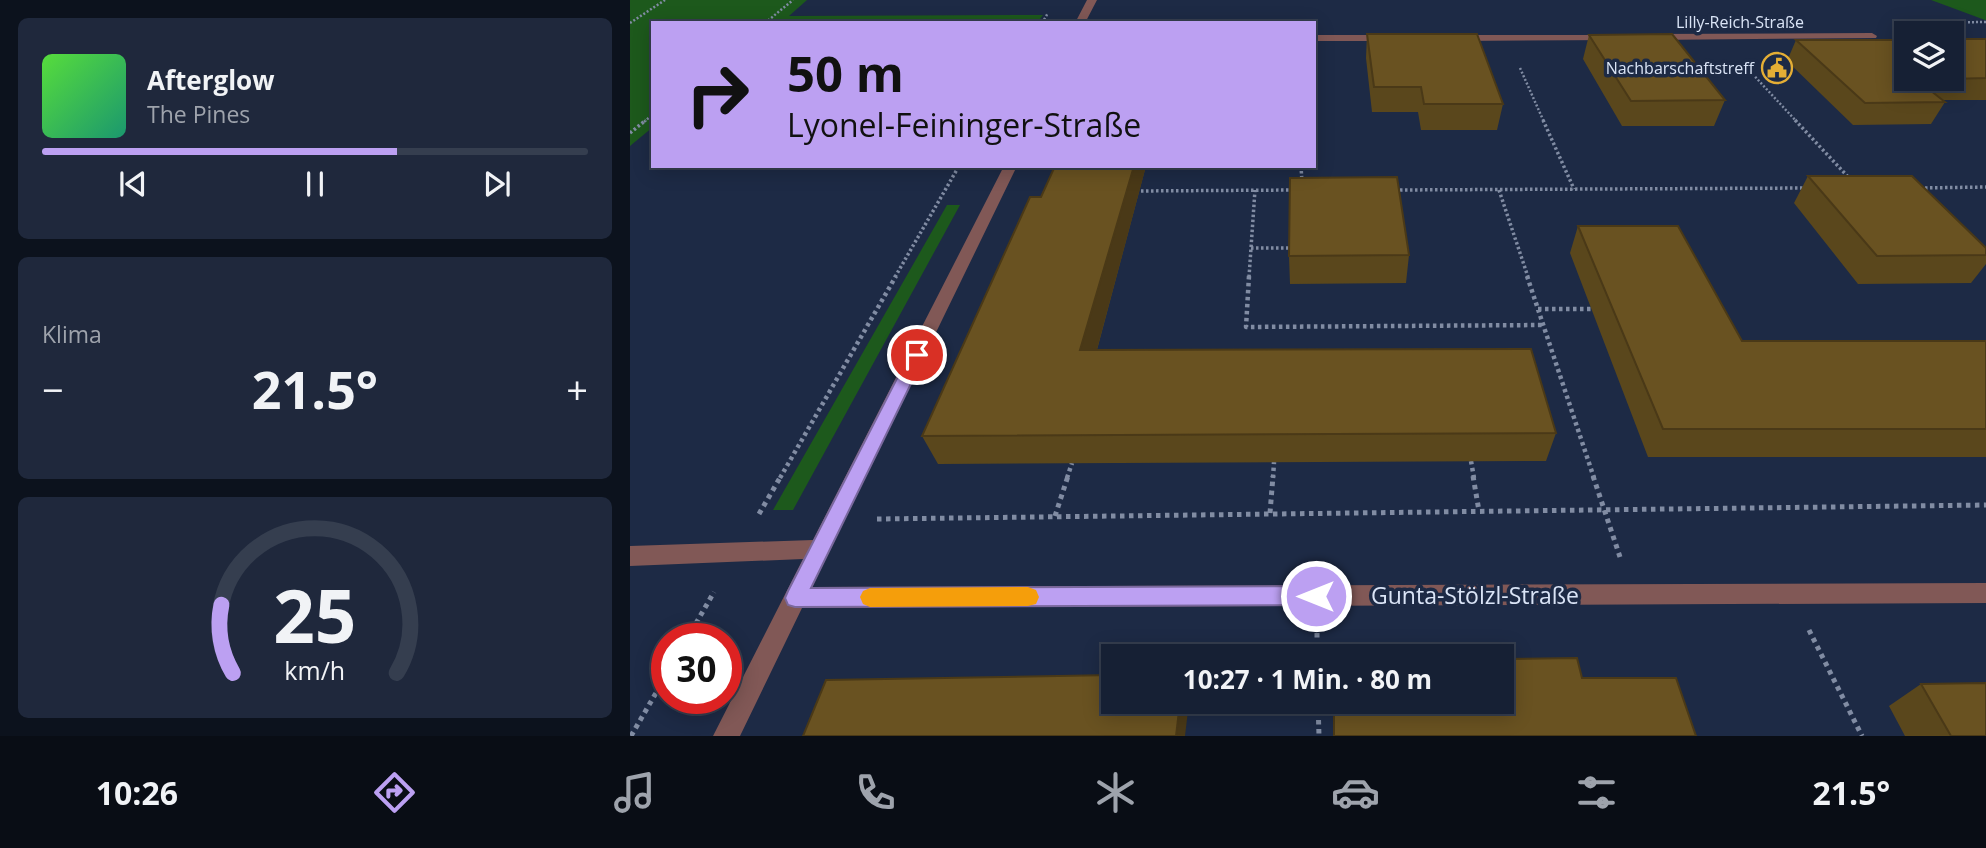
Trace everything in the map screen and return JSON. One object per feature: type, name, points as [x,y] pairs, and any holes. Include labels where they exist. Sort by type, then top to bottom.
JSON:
[{"type":"street","points":[[1081,21],[1092,0]]},
{"type":"street","name":"Lilly-Reich-Straße","points":[[1639,37],[1872,36]]},
{"type":"street","points":[[1438,38],[1626,37]]},
{"type":"street","points":[[1316,38],[1396,38]]},
{"type":"street","points":[[726,736],[1010,168]]},
{"type":"street","points":[[630,556],[820,549]]},
{"type":"street","name":"Gunta-Stölzl-Straße","points":[[795,598],[1986,593]]},
{"type":"path","points":[[630,23],[665,0]]},
{"type":"path","points":[[767,21],[793,0]]},
{"type":"path","points":[[1872,36],[1891,23],[1986,22]]},
{"type":"path","points":[[1718,37],[1859,188]]},
{"type":"path","points":[[1506,38],[1574,189]]},
{"type":"path","points":[[630,133],[651,116]]},
{"type":"path","points":[[696,623],[958,168]]},
{"type":"path","points":[[1134,191],[1302,190],[1301,168]]},
{"type":"path","points":[[1394,190],[1818,188]]},
{"type":"path","points":[[1914,188],[1985,188]]},
{"type":"path","points":[[1498,189],[1632,595]]},
{"type":"path","points":[[1255,190],[1246,327],[1543,324]]},
{"type":"path","points":[[1251,248],[1290,248]]},
{"type":"path","points":[[1538,309],[1591,309]]},
{"type":"path","points":[[1471,461],[1479,511]]},
{"type":"path","points":[[1270,514],[1273,462]]},
{"type":"path","points":[[1055,516],[1072,463]]},
{"type":"path","points":[[835,519],[1986,505]]},
{"type":"path","points":[[1791,594],[1862,736]]},
{"type":"path","points":[[631,736],[651,702]]},
{"type":"path","points":[[1318,714],[1319,736]]},
{"type":"green space","points":[[630,0],[807,0],[789,16],[1043,15],[1038,21],[651,21],[651,129],[630,146]]},
{"type":"green space","points":[[1931,0],[1986,0],[1986,20],[1985,20]]},
{"type":"green space","points":[[947,205],[960,205],[793,510],[773,510]]},
{"type":"building","points":[[1367,34],[1477,34],[1503,104],[1424,104],[1421,87],[1374,87]]},
{"type":"building","points":[[1672,34],[1725,100],[1631,101],[1589,35]]},
{"type":"building","points":[[1964,39],[1986,39],[1986,78],[1964,79]]},
{"type":"building","points":[[1796,40],[1894,40],[1894,91],[1931,91],[1945,102],[1865,103]]},
{"type":"building","points":[[1054,168],[1133,168],[1080,350],[1531,349],[1556,433],[922,436],[1030,197],[1041,197]]},
{"type":"building","points":[[1808,176],[1912,176],[1986,248],[1986,255],[1877,256]]},
{"type":"building","points":[[1397,177],[1409,255],[1289,256],[1290,178]]},
{"type":"building","points":[[1578,226],[1678,226],[1742,341],[1986,341],[1986,429],[1663,429]]},
{"type":"building","points":[[1577,658],[1582,678],[1676,678],[1696,736],[1334,736],[1334,714],[1514,714],[1514,659]]},
{"type":"building","points":[[1101,675],[1101,714],[1179,714],[1176,736],[803,736],[826,680]]},
{"type":"building","points":[[1986,683],[1986,736],[1951,736],[1921,684]]},
{"type":"slow traffic","points":[[870,597],[1028,597]]},
{"type":"place","name":"Nachbarschaftstreff","points":[[1777,68]]},
{"type":"route","points":[[917,355],[795,598],[1316,596]]}]
